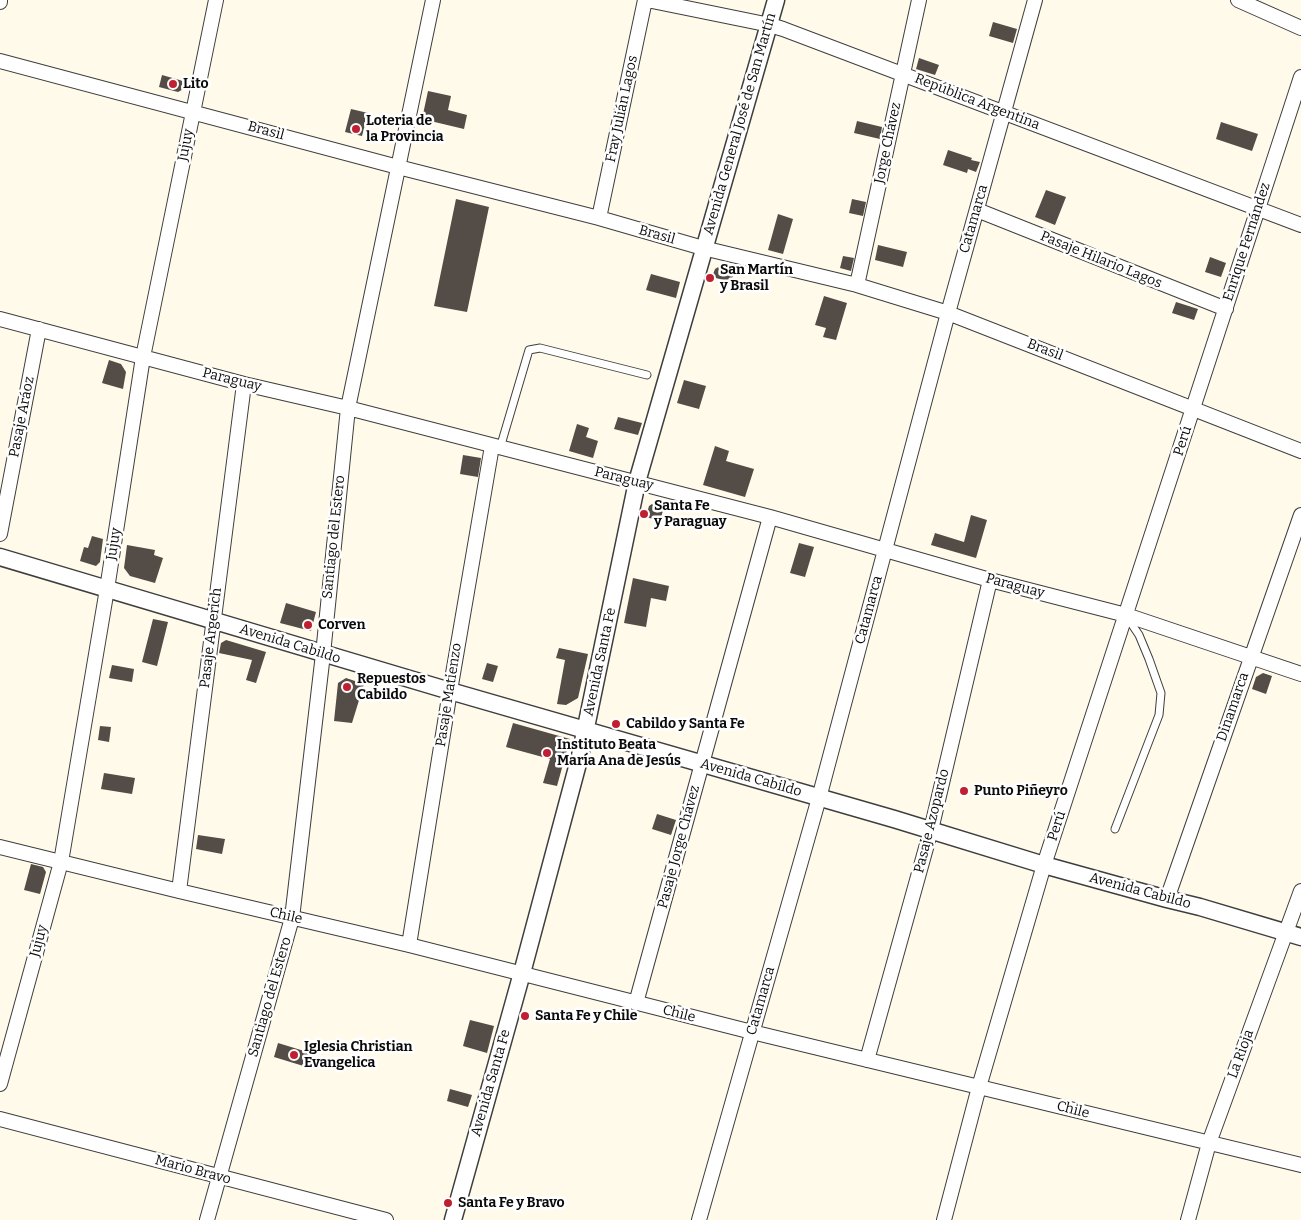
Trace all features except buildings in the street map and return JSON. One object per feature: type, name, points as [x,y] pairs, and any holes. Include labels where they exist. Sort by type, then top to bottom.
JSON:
[{"type":"street","name":"Jujuy","points":[[0,1084],[61,862],[107,590],[143,357],[216,0]]},
{"type":"street","name":"Santiago del Estero","points":[[207,1220],[292,918],[323,654],[348,408],[433,0]]},
{"type":"street","name":"República Argentina","points":[[646,0],[770,25],[1301,225]]},
{"type":"street","name":"Fray Julián Lagos","points":[[599,218],[646,0]]},
{"type":"street","name":"Avenida General José de San Martín","points":[[703,248],[776,0]]},
{"type":"street","name":"Jorge Chávez","points":[[857,285],[919,0]]},
{"type":"street","name":"Catamarca","points":[[700,1220],[819,798],[948,313],[1035,0]]},
{"type":"street","points":[[1238,0],[1301,28]]},
{"type":"street","name":"Brasil","points":[[0,61],[398,167],[599,218],[703,248],[857,285],[948,313],[1301,451]]},
{"type":"street","name":"Enrique Fernández","points":[[1194,408],[1301,77]]},
{"type":"street","name":"Pasaje Hilario Lagos","points":[[977,210],[1226,309]]},
{"type":"street","name":"Avenida Santa Fe","points":[[453,1220],[522,973],[586,731],[637,482],[703,248]]},
{"type":"street","name":"Paraguay","points":[[0,319],[244,384],[348,408],[770,517],[990,580],[1126,615],[1301,674]]},
{"type":"street","name":"Pasaje Aráoz","points":[[0,534],[39,329]]},
{"type":"street","name":"Pasaje Argerich","points":[[179,892],[244,384]]},
{"type":"street","name":"Perú","points":[[944,1220],[979,1087],[1044,864],[1194,408]]},
{"type":"street","name":"Pasaje Matienzo","points":[[409,945],[450,691],[496,447]]},
{"type":"street","name":"Dinamarca","points":[[1167,899],[1301,515]]},
{"type":"street","name":"Pasaje Jorge Chávez","points":[[636,1003],[770,517]]},
{"type":"street","name":"Avenida Cabildo","points":[[0,557],[586,731],[1044,864],[1167,899],[1200,906],[1301,937]]},
{"type":"street","name":"Pasaje Azopardo","points":[[867,1060],[931,830],[990,580]]},
{"type":"street","name":"Chile","points":[[0,847],[179,892],[409,945],[752,1032],[1301,1164]]},
{"type":"street","name":"La Rioja","points":[[1188,1220],[1209,1143],[1301,891]]},
{"type":"street","name":"Mario Bravo","points":[[0,1120],[386,1220]]},
{"type":"lane","points":[[496,447],[529,350],[540,348],[647,375]]},
{"type":"lane","points":[[1115,829],[1159,715],[1161,693],[1139,635],[1126,615]]},
{"type":"place","name":"Lito","points":[[173,84]]},
{"type":"place","name":"Loteria de la Provincia","points":[[356,129]]},
{"type":"place","name":"San Martín y Brasil","points":[[710,278]]},
{"type":"place","name":"Santa Fe y Paraguay","points":[[644,514]]},
{"type":"place","name":"Corven","points":[[308,625]]},
{"type":"place","name":"Repuestos Cabildo","points":[[347,687]]},
{"type":"place","name":"Cabildo y Santa Fe","points":[[616,724]]},
{"type":"place","name":"Instituto Beata María Ana de Jesús","points":[[547,753]]},
{"type":"place","name":"Punto Piñeyro","points":[[964,791]]},
{"type":"place","name":"Santa Fe y Chile","points":[[525,1016]]},
{"type":"place","name":"Iglesia Christian Evangelica","points":[[294,1055]]},
{"type":"place","name":"Santa Fe y Bravo","points":[[448,1203]]}]
